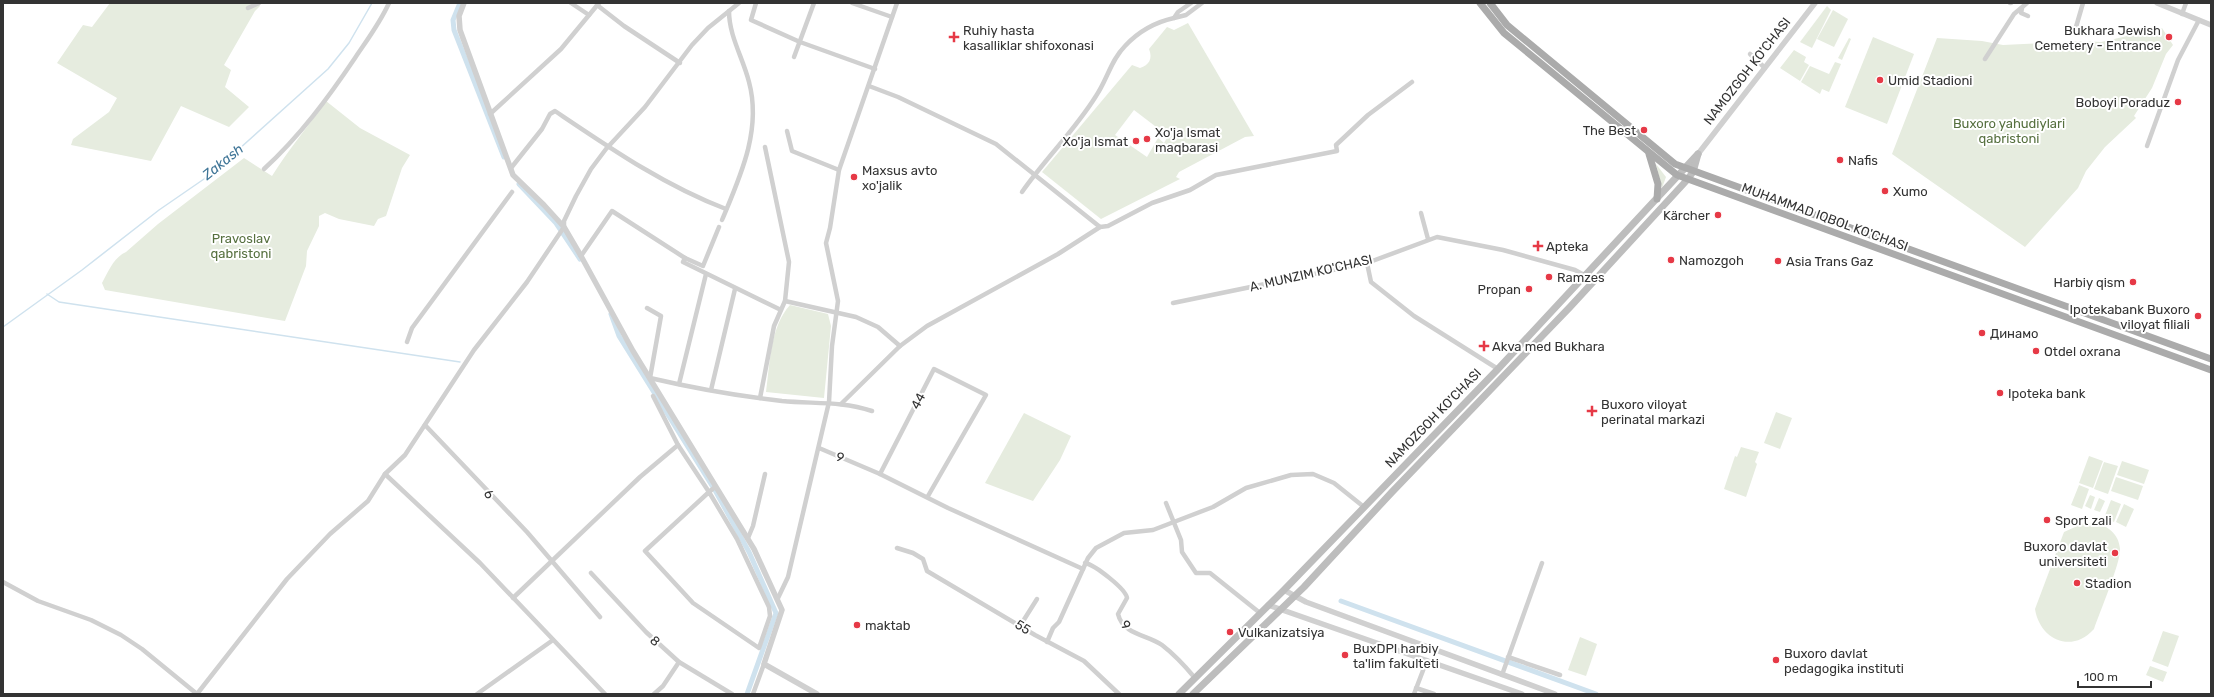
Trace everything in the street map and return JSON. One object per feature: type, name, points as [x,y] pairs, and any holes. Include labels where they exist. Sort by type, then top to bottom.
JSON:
[{"type":"main road","name":"MUHAMMAD IQBOL KO'CHASI","points":[[1480,3],[1504,33],[1649,154],[1677,175],[1687,180],[2211,370]]},
{"type":"main road","name":"MUHAMMAD IQBOL KO'CHASI","points":[[1490,3],[1508,25],[1563,72],[1667,158],[1693,172],[2211,359]]},
{"type":"main road","points":[[1649,154],[1658,184],[1657,199]]},
{"type":"main road","name":"NAMOZGOH KO'CHASI","points":[[1179,694],[1284,590],[1498,369],[1657,199],[1683,167],[1698,154]]},
{"type":"main road","name":"NAMOZGOH KO'CHASI","points":[[1193,694],[1294,595],[1496,384],[1687,180],[1693,172],[1698,154]]},
{"type":"main road","points":[[1492,375],[1496,384]]},
{"type":"street","points":[[248,8],[259,3]]},
{"type":"street","points":[[264,169],[288,147],[314,116],[379,23],[389,3]]},
{"type":"street","points":[[464,3],[459,16],[460,30],[513,175],[544,204],[563,228],[581,256],[712,490],[769,607],[770,616],[759,648]]},
{"type":"street","points":[[570,3],[589,15]]},
{"type":"street","points":[[3,582],[38,601],[91,620],[121,635],[197,694],[287,579],[330,534],[368,501],[385,474],[406,455],[474,350],[527,282],[563,228],[564,221],[591,169],[608,147],[645,107],[708,28],[739,3]]},
{"type":"street","points":[[756,3],[751,20],[800,42],[875,68]]},
{"type":"street","points":[[794,57],[814,3]]},
{"type":"street","points":[[852,3],[892,17]]},
{"type":"street","points":[[778,598],[788,577],[829,402],[838,301],[826,243],[830,228],[839,170],[897,3]]},
{"type":"street","points":[[1174,18],[1178,12],[1191,3]]},
{"type":"street","points":[[1022,192],[1097,95],[1106,74],[1124,46],[1146,29],[1164,20],[1186,15],[1202,3]]},
{"type":"street","name":"NAMOZGOH KO'CHASI","points":[[1698,154],[1815,3]]},
{"type":"street","points":[[1985,59],[2013,15],[2027,3]]},
{"type":"street","points":[[2076,26],[2083,3]]},
{"type":"street","points":[[2156,3],[2211,25]]},
{"type":"street","points":[[2182,14],[2186,3]]},
{"type":"street","points":[[490,114],[561,49],[598,4],[624,26],[680,62]]},
{"type":"street","points":[[2022,8],[2021,13],[2028,16]]},
{"type":"street","points":[[722,220],[750,146],[753,118],[750,83],[729,23],[729,11]]},
{"type":"street","points":[[2147,146],[2178,60],[2199,20]]},
{"type":"street","points":[[1750,54],[1765,68]]},
{"type":"street","points":[[841,404],[900,346],[927,326],[1058,254],[1100,227],[1108,226],[1152,204],[1190,190],[1216,175],[1337,151],[1336,145],[1368,115],[1412,82]]},
{"type":"street","points":[[869,86],[898,97],[996,144],[1100,227]]},
{"type":"street","points":[[511,168],[542,129],[550,114],[555,111],[608,147],[675,186],[726,209]]},
{"type":"street","points":[[787,131],[792,151],[839,170]]},
{"type":"street","points":[[760,398],[779,309],[784,301],[789,262],[765,147]]},
{"type":"street","points":[[407,342],[412,328],[512,192]]},
{"type":"street","points":[[581,256],[612,211],[685,258],[703,266],[720,227]]},
{"type":"street","points":[[1421,213],[1428,239]]},
{"type":"street","name":"A. MUNZIM KO'CHASI","points":[[1173,303],[1367,263],[1428,239],[1438,237],[1503,250],[1575,270],[1586,276]]},
{"type":"street","points":[[685,258],[683,262],[735,289],[779,309]]},
{"type":"street","points":[[1367,263],[1371,282],[1414,316],[1498,369]]},
{"type":"street","points":[[679,384],[706,274]]},
{"type":"street","points":[[711,390],[735,289]]},
{"type":"street","points":[[784,301],[856,317],[878,327],[900,346]]},
{"type":"street","points":[[647,308],[662,316],[650,378]]},
{"type":"street","name":"44","points":[[880,474],[934,369],[986,395],[928,496]]},
{"type":"street","points":[[650,378],[760,398],[817,404],[829,402],[852,405],[872,412]]},
{"type":"street","points":[[653,396],[678,445],[748,538],[778,598],[782,610],[766,654],[764,664],[752,694]]},
{"type":"street","name":"6","points":[[426,425],[552,562],[600,617]]},
{"type":"street","points":[[514,598],[651,466],[678,445]]},
{"type":"street","name":"9","points":[[819,448],[880,474],[928,496],[948,508],[1083,569]]},
{"type":"street","points":[[385,474],[415,500],[514,598],[606,694]]},
{"type":"street","points":[[748,538],[753,526],[765,474]]},
{"type":"street","points":[[1047,642],[1054,628],[1059,622],[1085,563],[1096,548],[1124,533],[1153,530],[1213,507],[1246,488],[1275,478],[1303,474],[1313,474],[1334,483],[1364,507]]},
{"type":"street","points":[[712,490],[645,551],[693,603],[766,654]]},
{"type":"street","points":[[1166,503],[1175,522],[1182,544],[1182,552],[1196,573],[1210,573],[1260,613]]},
{"type":"street","name":"55","points":[[897,548],[913,553],[923,559],[927,571],[1047,642],[1084,661],[1119,694]]},
{"type":"street","name":"9","points":[[1085,563],[1106,575],[1126,593],[1127,598],[1118,614],[1125,625],[1133,632],[1162,645],[1184,664],[1195,678]]},
{"type":"street","points":[[1502,675],[1542,563]]},
{"type":"street","name":"8","points":[[591,573],[646,632],[679,662],[732,694]]},
{"type":"street","points":[[1284,590],[1306,602],[1502,675],[1543,692],[1555,694]]},
{"type":"street","points":[[1020,626],[1037,598]]},
{"type":"street","points":[[1268,605],[1522,694]]},
{"type":"street","points":[[477,694],[553,640]]},
{"type":"street","points":[[1414,694],[1427,660]]},
{"type":"street","points":[[1507,660],[1560,675]]},
{"type":"street","points":[[654,694],[664,686],[679,662]]},
{"type":"street","points":[[764,664],[817,694]]},
{"type":"street","points":[[1416,688],[1434,694]]},
{"type":"green space","points":[[110,3],[259,3],[260,6],[255,11],[224,65],[231,70],[225,87],[249,107],[229,127],[181,106],[151,161],[71,145],[73,139],[109,112],[117,98],[57,63],[83,25],[92,27]]},
{"type":"green space","points":[[1827,6],[1831,10],[1812,48],[1800,42]]},
{"type":"green space","points":[[1833,10],[1848,19],[1834,47],[1817,39]]},
{"type":"green space","points":[[1188,23],[1254,136],[1245,137],[1179,172],[1176,177],[1180,179],[1101,219],[1042,172],[1132,65],[1140,68],[1148,63],[1151,56],[1149,49],[1167,27],[1174,30]],"holes":[[[1134,110],[1168,136],[1164,143],[1158,138],[1147,157],[1115,135]]]},
{"type":"green space","name":"Buxoro yahudiylari qabristoni","points":[[2162,28],[2173,45],[2166,54],[2152,88],[2134,116],[2136,118],[2105,147],[2086,171],[2078,188],[2025,247],[1892,154],[1937,38],[1982,41],[2003,45],[2081,41],[2101,42]]},
{"type":"green space","name":"Umid Stadioni","points":[[1873,37],[1914,54],[1887,124],[1845,107]]},
{"type":"green space","points":[[1849,38],[1851,39],[1842,60],[1838,58]]},
{"type":"green space","points":[[1794,50],[1806,57],[1804,62],[1809,65],[1800,81],[1780,68]]},
{"type":"green space","points":[[1835,62],[1841,64],[1829,92],[1822,89],[1820,94],[1801,82],[1810,66],[1829,74]]},
{"type":"green space","name":"Pravoslav qabristoni","points":[[326,101],[360,128],[410,155],[402,168],[386,216],[378,219],[374,226],[339,219],[325,213],[319,216],[319,226],[307,251],[306,266],[285,321],[105,290],[102,283],[118,257],[126,252],[158,224],[244,158],[272,176]]},
{"type":"green space","points":[[1656,164],[1666,177],[1662,188]]},
{"type":"green space","points":[[790,305],[828,314],[831,326],[824,398],[766,392],[772,346],[778,324]]},
{"type":"green space","points":[[1776,412],[1792,418],[1780,449],[1764,443]]},
{"type":"green space","points":[[1024,413],[1071,436],[1060,460],[1033,501],[985,483]]},
{"type":"green space","points":[[1741,447],[1759,452],[1755,462],[1757,464],[1746,497],[1724,489],[1735,456],[1737,457]]},
{"type":"green space","points":[[2089,456],[2103,461],[2093,488],[2079,483]]},
{"type":"green space","points":[[2122,461],[2149,470],[2144,484],[2117,475]]},
{"type":"green space","points":[[2104,462],[2118,466],[2108,494],[2094,489]]},
{"type":"green space","points":[[2116,477],[2143,486],[2138,500],[2111,491]]},
{"type":"green space","points":[[2079,485],[2089,489],[2082,509],[2071,505]]},
{"type":"green space","points":[[2090,495],[2095,497],[2091,509],[2085,506]]},
{"type":"green space","points":[[2099,498],[2105,501],[2100,512],[2094,510]]},
{"type":"green space","points":[[2111,500],[2121,504],[2114,522],[2104,518]]},
{"type":"green space","points":[[2124,504],[2134,509],[2126,527],[2116,522]]},
{"type":"green space","name":"Stadion","points":[[2084,523],[2095,523],[2104,526],[2118,539],[2120,549],[2117,565],[2094,629],[2085,637],[2076,641],[2067,642],[2058,640],[2050,636],[2043,629],[2038,620],[2035,609],[2064,532]]},
{"type":"green space","points":[[2163,631],[2179,636],[2168,667],[2152,661]]},
{"type":"green space","points":[[1580,637],[1597,644],[1586,676],[1568,670]]},
{"type":"green space","points":[[2150,666],[2167,672],[2163,682],[2146,675]]},
{"type":"waterway","name":"Zakash","points":[[3,327],[82,270],[159,210],[204,179],[229,158],[328,69],[349,43],[372,3]]},
{"type":"waterway","points":[[460,3],[453,20],[454,30],[504,157]]},
{"type":"waterway","points":[[519,184],[556,223],[580,259]]},
{"type":"waterway","name":"Zakash","points":[[47,294],[59,302],[460,362]]},
{"type":"waterway","points":[[611,314],[619,336],[716,492],[749,552],[776,613],[747,694]]},
{"type":"waterway","points":[[1341,601],[1596,694]]},
{"type":"place","name":"Ruhiy hasta kasalliklar shifoxonasi","points":[[954,37]]},
{"type":"place","name":"Bukhara Jewish Cemetery - Entrance","points":[[2169,37]]},
{"type":"place","name":"Umid Stadioni","points":[[1880,80]]},
{"type":"place","name":"Boboyi Poraduz","points":[[2178,102]]},
{"type":"place","name":"The Best","points":[[1644,130]]},
{"type":"place","name":"Xo'ja Ismat maqbarasi","points":[[1147,139]]},
{"type":"place","name":"Xo'ja Ismat","points":[[1136,141]]},
{"type":"place","name":"Nafis","points":[[1840,160]]},
{"type":"place","name":"Maxsus avto xo'jalik","points":[[854,177]]},
{"type":"place","name":"Xumo","points":[[1885,191]]},
{"type":"place","name":"Kärcher","points":[[1718,215]]},
{"type":"place","name":"Apteka","points":[[1538,246]]},
{"type":"place","name":"Namozgoh","points":[[1671,260]]},
{"type":"place","name":"Asia Trans Gaz","points":[[1778,261]]},
{"type":"place","name":"Ramzes","points":[[1549,277]]},
{"type":"place","name":"Harbiy qism","points":[[2133,282]]},
{"type":"place","name":"Propan","points":[[1529,289]]},
{"type":"place","name":"Ipotekabank Buxoro viloyat filiali","points":[[2198,316]]},
{"type":"place","name":"Динамо","points":[[1982,333]]},
{"type":"place","name":"Akva med Bukhara","points":[[1484,346]]},
{"type":"place","name":"Otdel oxrana","points":[[2036,351]]},
{"type":"place","name":"Ipoteka bank","points":[[2000,393]]},
{"type":"place","name":"Buxoro viloyat perinatal markazi","points":[[1592,411]]},
{"type":"place","name":"Sport zali","points":[[2047,520]]},
{"type":"place","name":"Buxoro davlat universiteti","points":[[2115,553]]},
{"type":"place","name":"Stadion","points":[[2077,583]]},
{"type":"place","name":"maktab","points":[[857,625]]},
{"type":"place","name":"Vulkanizatsiya","points":[[1230,632]]},
{"type":"place","name":"BuxDPI harbiy ta'lim fakulteti","points":[[1345,655]]},
{"type":"place","name":"Buxoro davlat pedagogika instituti","points":[[1776,660]]}]
